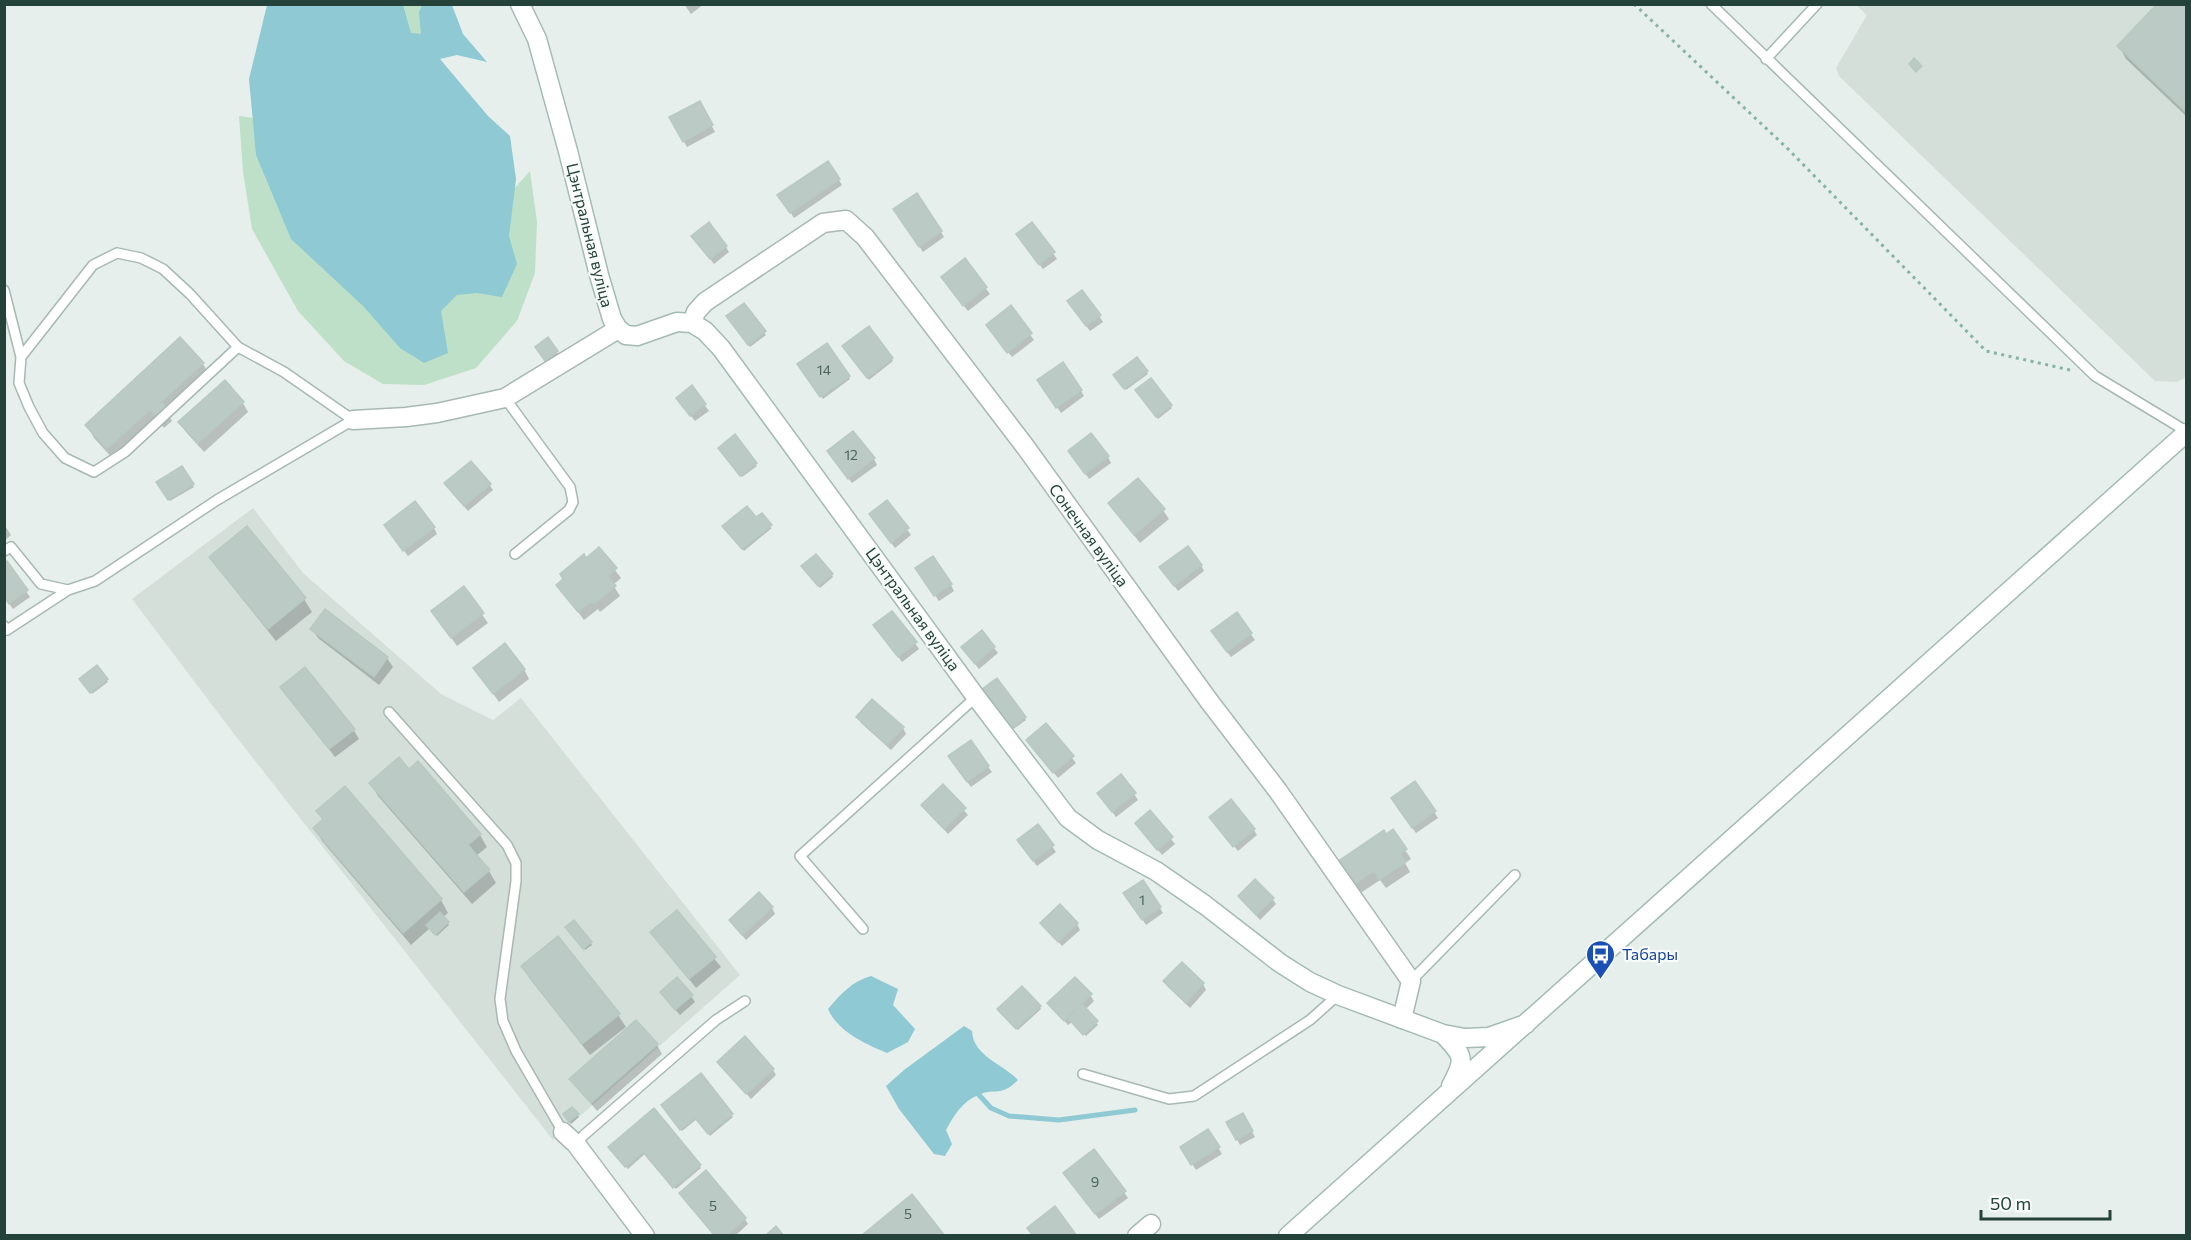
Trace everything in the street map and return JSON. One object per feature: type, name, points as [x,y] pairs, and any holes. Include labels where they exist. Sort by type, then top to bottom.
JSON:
[{"type":"street","name":"Цэнтральная вуліца","points":[[520,4],[537,39],[599,275],[612,319],[618,329],[626,335],[637,336],[677,322],[692,323],[705,331],[721,348],[976,697],[1068,818],[1098,840],[1156,871],[1205,905],[1280,963],[1310,982],[1338,995],[1443,1034],[1465,1038],[1489,1037],[1526,1024]]},
{"type":"street","name":"Сонечная вуліца","points":[[692,323],[696,312],[705,302],[823,223],[846,220],[865,237],[1024,445],[1209,701],[1278,791],[1411,981]]},
{"type":"street","points":[[353,420],[437,413],[505,398],[618,329]]},
{"type":"street","points":[[1288,1236],[2187,432]]},
{"type":"street","points":[[1402,1019],[1411,981]]},
{"type":"street","points":[[1443,1034],[1461,1057],[1461,1067],[1448,1093]]},
{"type":"street","points":[[570,1138],[645,1236]]},
{"type":"lane","points":[[1711,4],[2095,376],[2187,432]]},
{"type":"lane","points":[[1767,59],[1816,4]]},
{"type":"lane","points":[[4,626],[7,630],[68,590],[95,581],[216,500],[353,420],[284,372],[238,347],[190,294],[163,269],[141,258],[117,253],[93,266],[21,357]]},
{"type":"lane","points":[[4,290],[21,357],[20,382],[29,407],[43,433],[65,459],[94,472],[125,452],[238,347]]},
{"type":"lane","points":[[505,398],[570,487],[573,502],[569,510],[515,554]]},
{"type":"lane","points":[[4,551],[11,547],[41,584],[68,590]]},
{"type":"lane","points":[[863,929],[800,856],[976,697]]},
{"type":"lane","points":[[389,712],[507,845],[516,863],[516,881],[500,999],[503,1021],[516,1051],[570,1138],[584,1135],[716,1020],[745,1001]]},
{"type":"lane","points":[[1411,981],[1515,874]]},
{"type":"lane","points":[[1083,1074],[1169,1099],[1194,1096],[1310,1020],[1338,995]]},
{"type":"path","points":[[1634,4],[1787,148],[1986,351],[2095,376]]},
{"type":"shaded area","points":[[1856,5],[2186,5],[2186,377],[2177,382],[2155,381],[1839,76],[1836,68],[1867,15]]},
{"type":"shaded area","points":[[253,508],[303,573],[441,694],[493,720],[521,698],[740,975],[553,1140],[234,734],[132,599]]},
{"type":"green space","points":[[388,5],[441,5],[438,19],[407,49]]},
{"type":"green space","points":[[239,116],[279,121],[427,323],[504,200],[530,171],[537,222],[535,273],[517,321],[476,368],[424,385],[383,384],[344,361],[298,311],[252,229],[243,172]]},
{"type":"water","points":[[267,5],[403,5],[411,33],[421,34],[419,12],[422,5],[452,5],[463,34],[487,62],[457,55],[440,59],[488,116],[510,136],[516,179],[509,236],[517,264],[502,297],[477,293],[457,295],[441,311],[448,353],[424,363],[400,348],[363,306],[291,239],[256,155],[249,79]]},
{"type":"water","points":[[871,976],[898,989],[893,1005],[915,1029],[908,1042],[887,1053],[846,1031],[828,1009],[852,985]]},
{"type":"water","points":[[964,1026],[972,1031],[974,1040],[983,1053],[1018,1080],[1007,1089],[978,1095],[963,1105],[946,1130],[952,1144],[945,1156],[934,1154],[899,1109],[886,1086]]},
{"type":"building","points":[[2157,4],[2186,4],[2186,112],[2117,46]]},
{"type":"building","points":[[1914,58],[1922,66],[1916,72],[1909,64]]},
{"type":"building","points":[[700,101],[713,125],[683,142],[669,117]]},
{"type":"building","points":[[828,161],[840,179],[790,213],[777,195]]},
{"type":"building","points":[[917,193],[942,231],[919,247],[893,209]]},
{"type":"building","points":[[709,222],[727,246],[710,259],[691,236]]},
{"type":"building","points":[[1032,222],[1055,252],[1039,265],[1016,234]]},
{"type":"building","points":[[965,258],[987,287],[963,306],[941,277]]},
{"type":"building","points":[[1082,290],[1101,315],[1086,326],[1067,301]]},
{"type":"building","points":[[744,303],[766,331],[748,345],[726,316]]},
{"type":"building","points":[[1011,305],[1032,333],[1007,353],[986,325]]},
{"type":"building","points":[[869,326],[893,358],[867,378],[842,346]]},
{"type":"building","points":[[180,337],[204,363],[161,402],[166,407],[156,416],[150,410],[107,449],[85,425]]},
{"type":"building","points":[[548,337],[558,351],[545,361],[535,347]]},
{"type":"building","points":[[827,343],[850,376],[820,397],[797,364]]},
{"type":"building","points":[[1137,357],[1148,371],[1124,389],[1113,375]]},
{"type":"building","points":[[1063,362],[1082,390],[1056,408],[1037,380]]},
{"type":"building","points":[[1151,378],[1172,405],[1156,417],[1135,390]]},
{"type":"building","points":[[225,380],[244,402],[198,443],[178,422]]},
{"type":"building","points":[[692,385],[706,404],[690,416],[676,398]]},
{"type":"building","points":[[853,431],[875,458],[848,479],[827,451]]},
{"type":"building","points":[[1091,433],[1109,456],[1085,474],[1068,451]]},
{"type":"building","points":[[735,434],[757,463],[740,476],[718,448]]},
{"type":"building","points":[[471,461],[491,484],[464,506],[444,483]]},
{"type":"building","points":[[182,466],[194,484],[168,500],[156,482]]},
{"type":"building","points":[[1138,478],[1165,509],[1134,535],[1108,503]]},
{"type":"building","points":[[887,500],[909,528],[891,543],[869,514]]},
{"type":"building","points":[[415,501],[435,527],[403,551],[384,525]]},
{"type":"building","points":[[747,506],[756,517],[762,513],[772,525],[742,549],[722,526]]},
{"type":"building","points":[[247,526],[306,598],[268,629],[209,557]]},
{"type":"building","points":[[1188,546],[1202,565],[1174,586],[1159,567]]},
{"type":"building","points":[[599,547],[617,568],[608,576],[616,586],[594,604],[592,601],[578,612],[556,585],[563,579],[560,574],[584,554],[586,558]]},
{"type":"building","points":[[816,554],[833,574],[818,586],[801,566]]},
{"type":"building","points":[[933,556],[952,584],[934,596],[915,568]]},
{"type":"building","points":[[7,561],[28,590],[9,604],[4,597],[4,563]]},
{"type":"building","points":[[464,586],[484,613],[451,638],[431,611]]},
{"type":"building","points":[[325,609],[388,657],[374,677],[310,629]]},
{"type":"building","points":[[892,611],[917,642],[898,657],[873,625]]},
{"type":"building","points":[[1237,612],[1252,633],[1227,652],[1211,631]]},
{"type":"building","points":[[982,630],[995,647],[975,664],[961,647]]},
{"type":"building","points":[[505,643],[525,669],[493,694],[473,668]]},
{"type":"building","points":[[97,665],[108,679],[90,693],[79,679]]},
{"type":"building","points":[[305,667],[355,729],[329,749],[280,687]]},
{"type":"building","points":[[997,678],[1026,717],[1010,729],[981,690]]},
{"type":"building","points":[[872,699],[904,727],[887,745],[856,717]]},
{"type":"building","points":[[1046,723],[1074,756],[1053,773],[1026,740]]},
{"type":"building","points":[[971,740],[989,766],[967,782],[948,756]]},
{"type":"building","points":[[399,757],[409,769],[418,761],[481,834],[468,845],[490,870],[464,892],[369,783]]},
{"type":"building","points":[[1121,774],[1136,793],[1112,812],[1097,793]]},
{"type":"building","points":[[1415,781],[1436,811],[1412,828],[1391,798]]},
{"type":"building","points":[[943,784],[966,808],[944,829],[921,805]]},
{"type":"building","points":[[345,786],[442,899],[403,933],[313,828],[323,819],[316,811]]},
{"type":"building","points":[[1231,799],[1255,829],[1233,847],[1209,817]]},
{"type":"building","points":[[1150,810],[1173,837],[1157,850],[1135,823]]},
{"type":"building","points":[[1038,824],[1054,845],[1033,861],[1017,840]]},
{"type":"building","points":[[1393,829],[1407,849],[1400,854],[1406,862],[1379,880],[1374,871],[1353,885],[1337,862],[1384,830],[1386,834]]},
{"type":"building","points":[[1255,879],[1274,898],[1256,915],[1238,896]]},
{"type":"building","points":[[1143,880],[1161,907],[1142,920],[1123,893]]},
{"type":"building","points":[[759,892],[773,907],[742,935],[729,920]]},
{"type":"building","points":[[1060,904],[1078,923],[1058,942],[1040,923]]},
{"type":"building","points":[[677,910],[716,957],[689,979],[650,932]]},
{"type":"building","points":[[440,912],[449,922],[435,935],[426,925]]},
{"type":"building","points":[[574,920],[592,942],[583,949],[565,927]]},
{"type":"building","points":[[558,936],[620,1014],[582,1044],[521,966]]},
{"type":"building","points":[[1182,962],[1204,983],[1186,1003],[1163,981]]},
{"type":"building","points":[[677,977],[693,995],[675,1010],[660,992]]},
{"type":"building","points":[[1075,977],[1092,994],[1064,1021],[1047,1003]]},
{"type":"building","points":[[1022,986],[1041,1006],[1016,1029],[997,1009]]},
{"type":"building","points":[[1082,1004],[1098,1021],[1083,1035],[1067,1017]]},
{"type":"building","points":[[636,1020],[658,1044],[591,1103],[569,1079]]},
{"type":"building","points":[[745,1036],[774,1069],[746,1094],[717,1062]]},
{"type":"building","points":[[701,1073],[733,1114],[708,1134],[695,1118],[680,1130],[661,1105]]},
{"type":"building","points":[[572,1107],[579,1114],[569,1122],[563,1114]]},
{"type":"building","points":[[654,1108],[701,1165],[673,1188],[643,1152],[625,1167],[608,1147]]},
{"type":"building","points":[[1243,1113],[1253,1131],[1236,1140],[1226,1122]]},
{"type":"building","points":[[1208,1129],[1220,1147],[1191,1165],[1180,1147]]},
{"type":"building","points":[[1094,1149],[1126,1191],[1095,1214],[1063,1173]]},
{"type":"building","points":[[706,1170],[746,1218],[726,1236],[715,1236],[679,1193]]},
{"type":"building","points":[[912,1194],[945,1236],[911,1236],[910,1234],[907,1236],[861,1236]]},
{"type":"building","points":[[1055,1206],[1077,1236],[1033,1236],[1027,1228]]},
{"type":"building","points":[[776,1226],[784,1236],[765,1236]]},
{"type":"waterway","points":[[979,1095],[991,1108],[1009,1116],[1059,1120],[1135,1110]]},
{"type":"place","name":"Табары","points":[[1601,980]]}]
